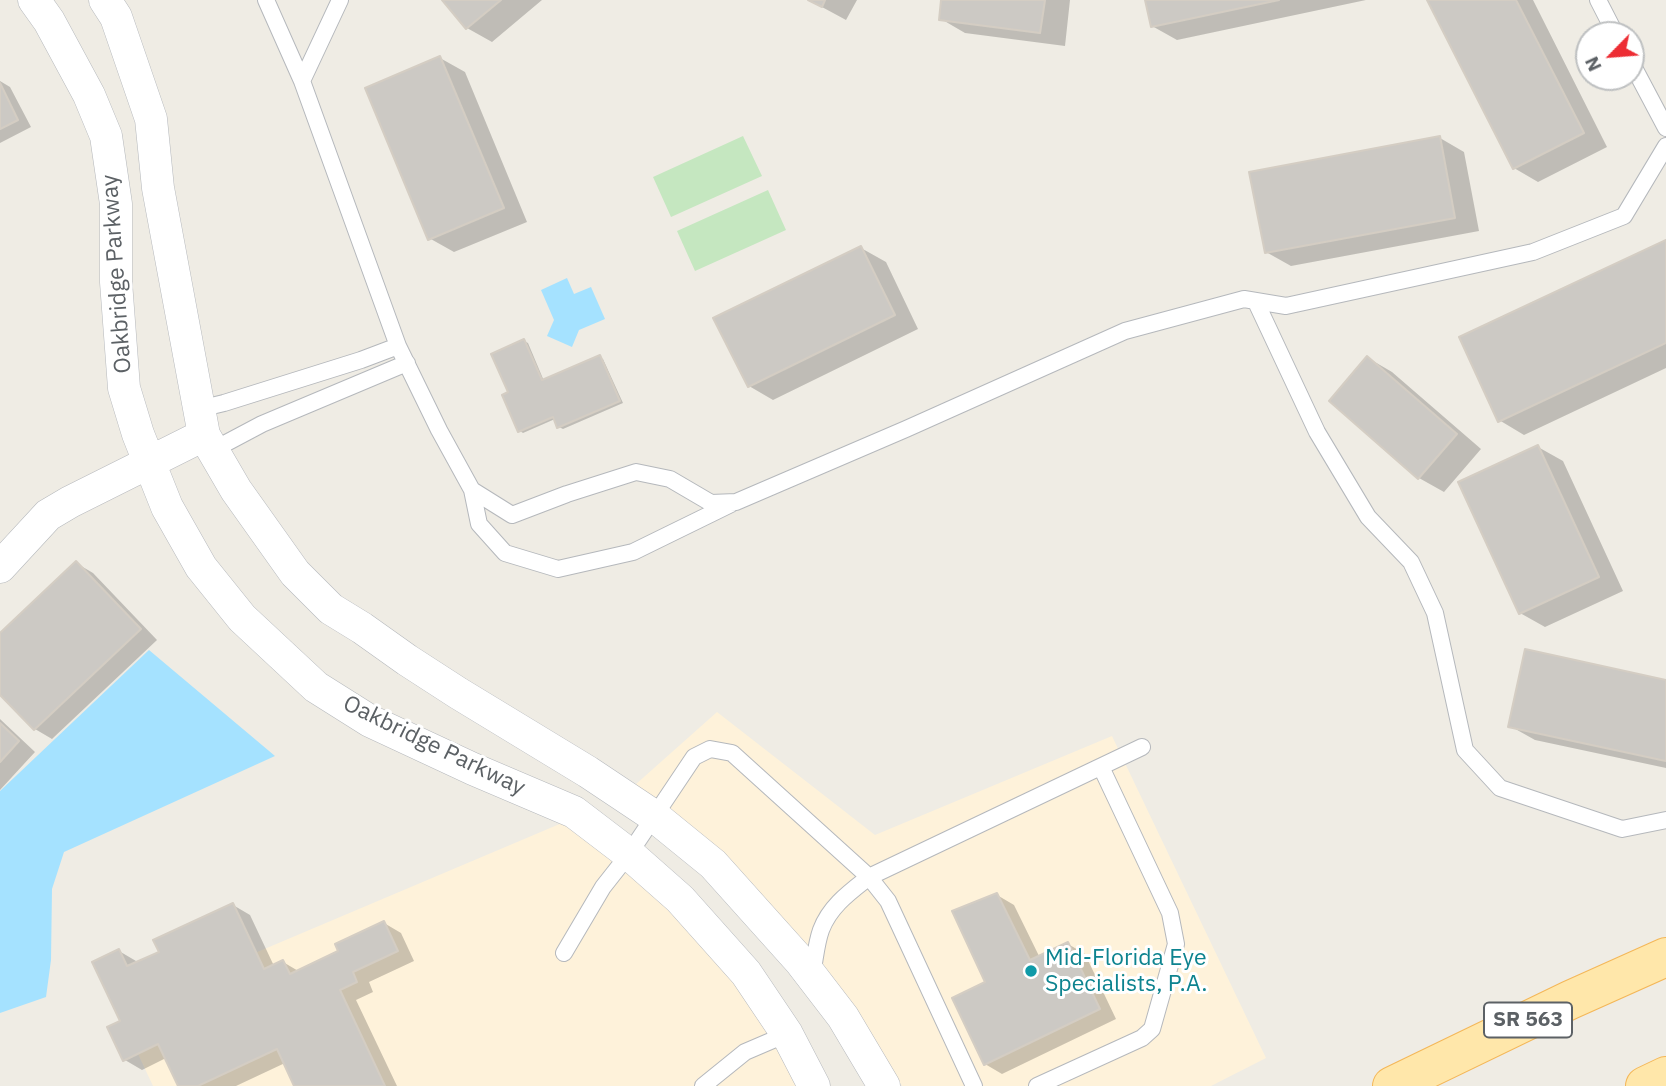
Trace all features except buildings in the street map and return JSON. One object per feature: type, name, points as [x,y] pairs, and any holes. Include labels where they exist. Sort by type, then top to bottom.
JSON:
[{"type":"main road","name":"SR 563","points":[[1392,1086],[1666,957]]},
{"type":"main road","points":[[1645,1086],[1666,1076]]},
{"type":"street","name":"Oakbridge Parkway","points":[[34,0],[50,21],[89,95],[106,136],[116,204],[116,282],[124,388],[138,434],[167,507],[201,568],[242,618],[316,687],[370,721],[574,812],[629,854],[680,899],[746,973],[787,1034],[814,1086]]},
{"type":"street","name":"Oakbridge Parkway","points":[[105,0],[116,18],[151,119],[158,188],[205,431],[236,491],[295,573],[331,609],[448,687],[588,772],[654,816],[713,864],[811,976],[843,1017],[884,1086]]},
{"type":"street","points":[[0,567],[48,515],[205,431]]},
{"type":"lane","points":[[266,0],[302,80],[398,346],[472,490],[479,524],[505,553],[558,569],[633,552],[736,502],[1125,331],[1244,299],[1286,306],[1533,252],[1623,216],[1666,146]]},
{"type":"lane","points":[[302,80],[340,0]]},
{"type":"lane","points":[[1598,0],[1609,21]]},
{"type":"lane","points":[[1645,88],[1666,128]]},
{"type":"lane","points":[[1256,302],[1317,432],[1368,517],[1411,562],[1435,613],[1465,750],[1500,788],[1622,829],[1666,820]]},
{"type":"lane","points":[[205,431],[233,400],[398,346]]},
{"type":"lane","points":[[205,431],[262,424],[407,363]]},
{"type":"lane","points":[[472,490],[512,515],[636,472],[670,480],[710,503],[736,502]]},
{"type":"lane","points":[[811,976],[820,933],[827,916],[841,900],[869,877],[1142,747]]},
{"type":"lane","points":[[564,953],[603,887],[629,854],[694,757],[710,749],[732,753],[869,877],[888,901],[974,1086]]},
{"type":"lane","points":[[1037,1086],[1142,1038],[1152,1029],[1176,944],[1170,914],[1101,767]]},
{"type":"lane","points":[[703,1086],[745,1052],[787,1034]]},
{"type":"shaded area","points":[[717,712],[875,835],[1112,736],[1266,1058],[1211,1086],[902,1086],[856,1008],[812,951],[635,785]]},
{"type":"shaded area","points":[[562,823],[618,865],[668,910],[733,982],[773,1041],[796,1086],[153,1086],[118,1011]]},
{"type":"green space","points":[[743,136],[762,176],[671,217],[653,177]]},
{"type":"green space","points":[[768,190],[786,230],[695,271],[677,231]]},
{"type":"water","points":[[567,278],[574,294],[591,287],[605,319],[579,330],[572,347],[547,336],[554,320],[541,290]]},
{"type":"water","points":[[149,650],[275,756],[64,852],[52,889],[51,960],[46,997],[0,1013],[0,791]]},
{"type":"place","name":"Mid-Florida Eye Specialists, P.A.","points":[[1031,971]]}]
